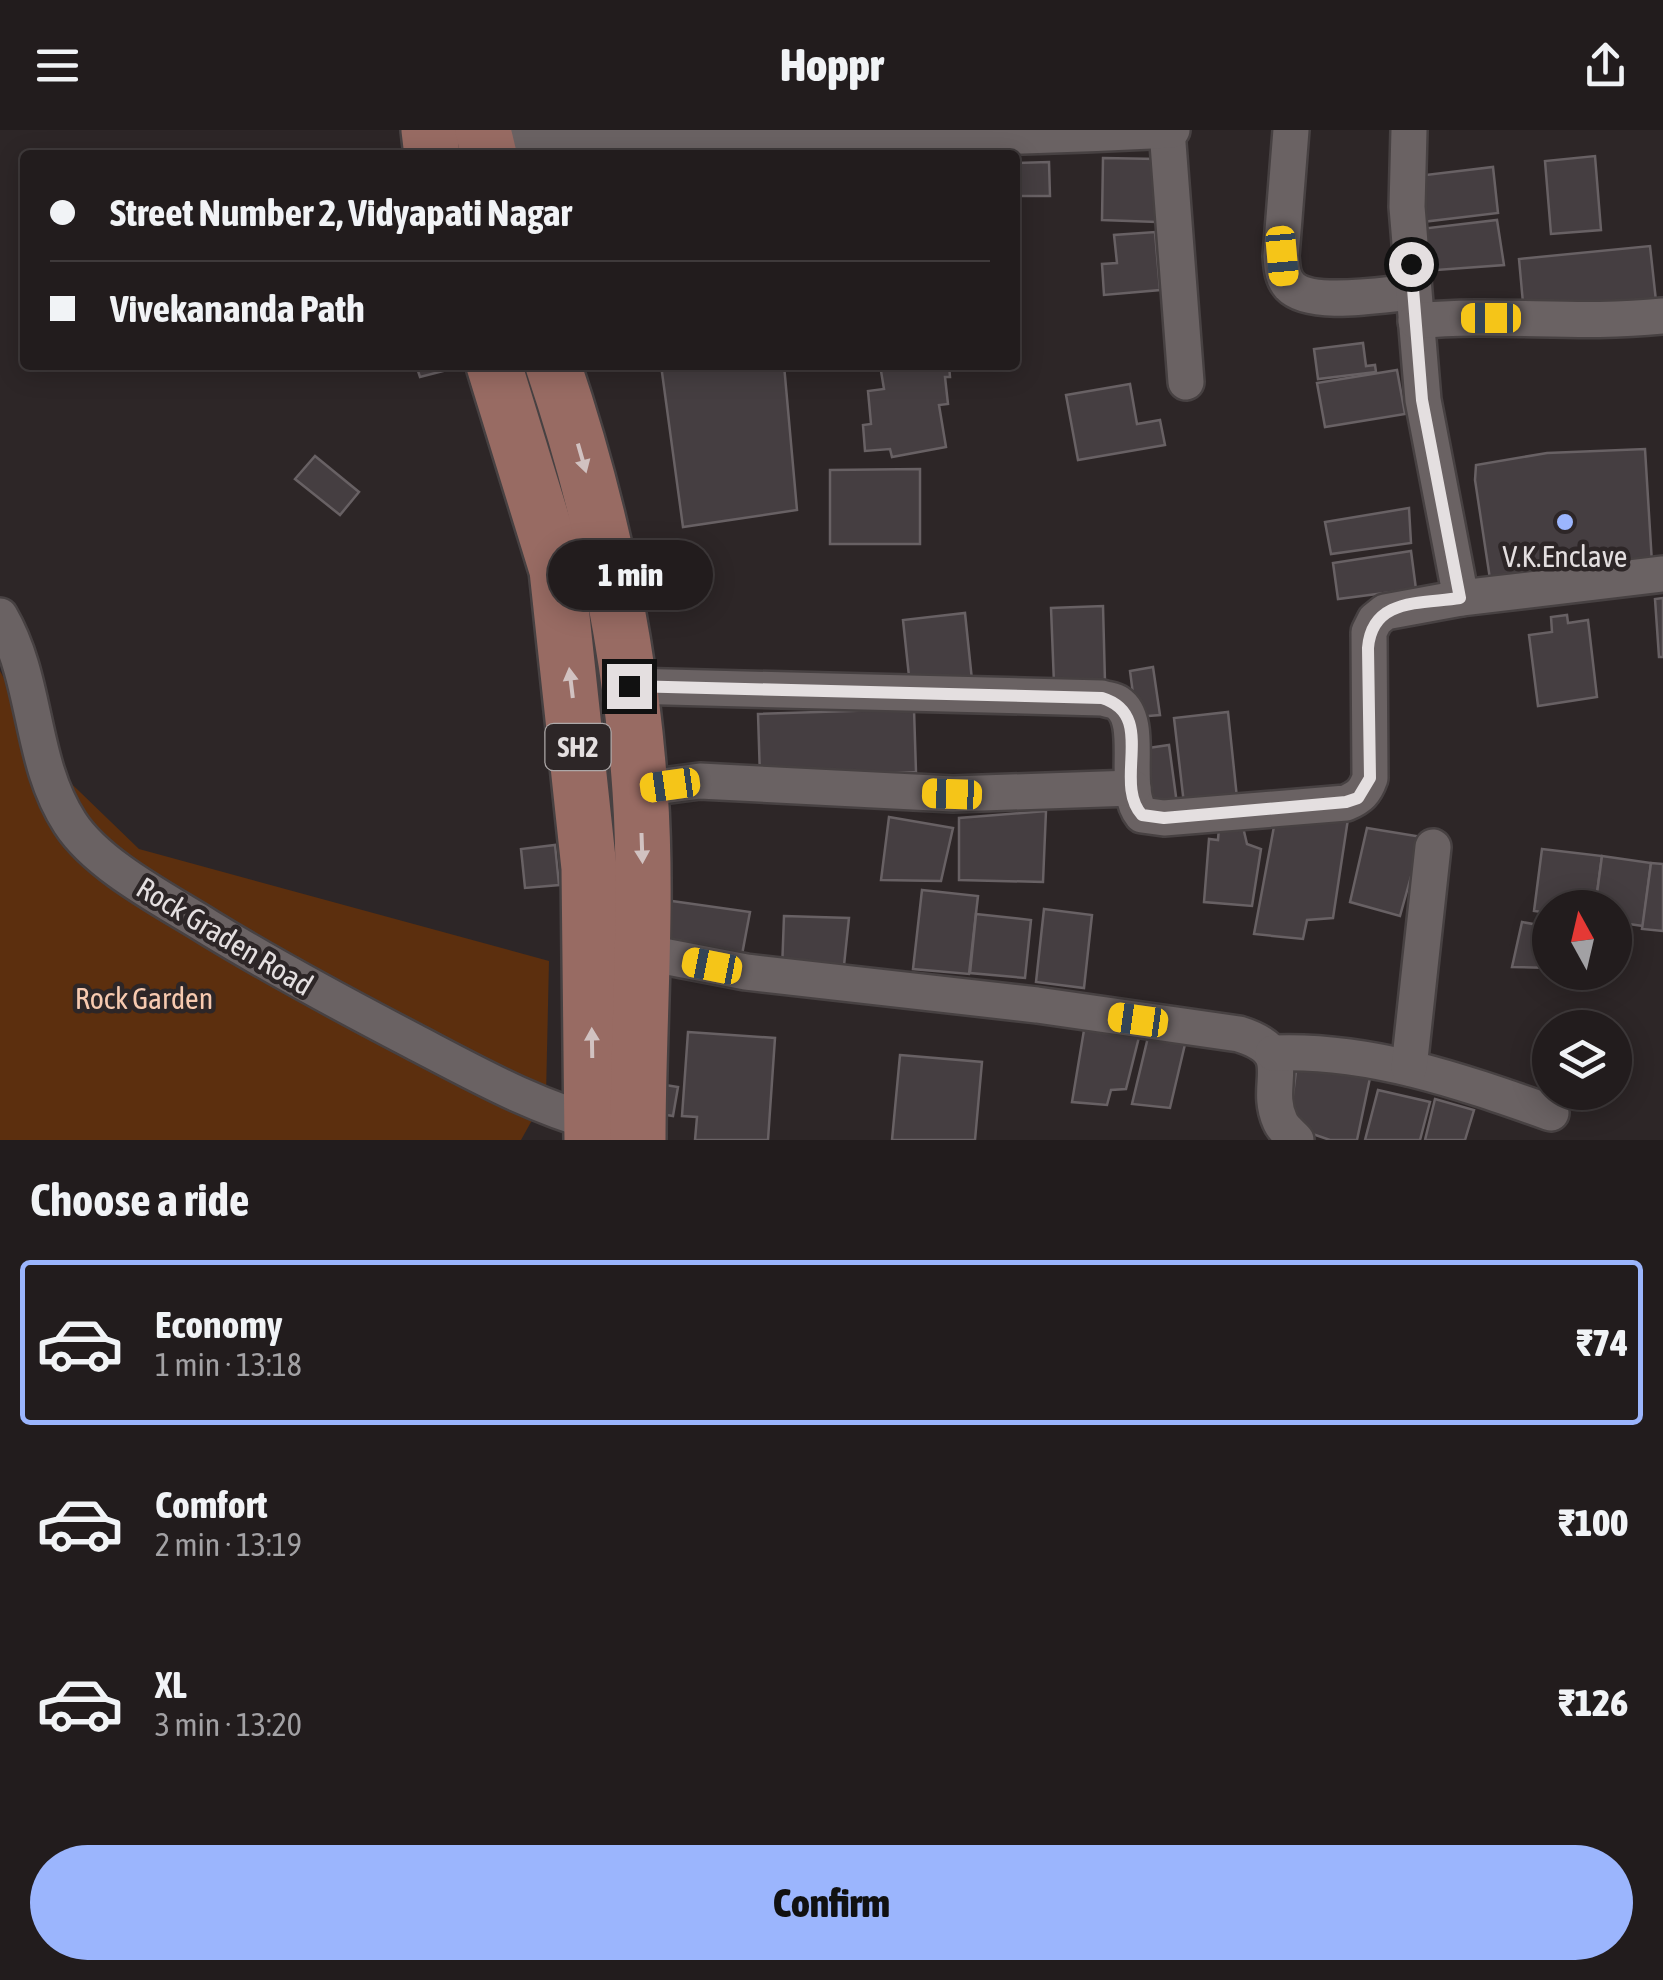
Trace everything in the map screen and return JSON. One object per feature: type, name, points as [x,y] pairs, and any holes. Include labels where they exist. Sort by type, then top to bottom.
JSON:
[{"type":"main road","name":"SH2","points":[[496,370],[557,570],[623,1135]]},
{"type":"main road","name":"SH2","points":[[555,370],[604,544],[629,686],[640,789],[642,952],[623,1135]]},
{"type":"street","points":[[485,140],[998,138],[1169,130],[1186,382]]},
{"type":"street","points":[[1291,130],[1282,256],[1283,276],[1293,289],[1326,298],[1491,318],[1615,322],[1663,316]]},
{"type":"street","points":[[1408,130],[1406,207],[1422,400],[1460,598]]},
{"type":"street","points":[[629,686],[1102,698],[1118,703],[1126,713],[1136,809],[1142,815],[1153,818],[1346,802],[1358,798],[1370,778],[1369,632],[1384,612],[1460,598],[1663,574]]},
{"type":"street","name":"Rock Graden Road","points":[[0,616],[10,633],[32,699],[42,765],[71,825],[122,874],[288,975],[507,1090],[623,1135]]},
{"type":"street","points":[[640,789],[700,781],[952,794],[1133,788]]},
{"type":"street","points":[[1409,1068],[1433,847]]},
{"type":"street","points":[[642,952],[746,972],[1037,1005],[1240,1034],[1260,1040],[1273,1053],[1278,1069],[1276,1105],[1280,1124],[1296,1140]]},
{"type":"street","points":[[1273,1053],[1336,1053],[1409,1068],[1551,1113]]},
{"type":"green space","name":"Rock Garden","points":[[0,671],[50,763],[139,849],[549,961],[546,1095],[521,1140],[0,1140]]},
{"type":"building","points":[[1595,156],[1601,230],[1551,234],[1545,161]]},
{"type":"building","points":[[1103,158],[1158,159],[1156,222],[1102,220]]},
{"type":"building","points":[[1049,162],[1050,196],[1020,196],[1020,163]]},
{"type":"building","points":[[1493,167],[1498,213],[1422,222],[1417,176]]},
{"type":"building","points":[[1497,220],[1504,265],[1423,271],[1420,229]]},
{"type":"building","points":[[1155,232],[1160,290],[1104,295],[1102,264],[1117,263],[1114,235]]},
{"type":"building","points":[[1650,246],[1656,301],[1524,314],[1519,259]]},
{"type":"building","points":[[1363,343],[1366,366],[1375,365],[1376,372],[1318,379],[1314,349]]},
{"type":"building","points":[[418,370],[447,370],[420,377]]},
{"type":"building","points":[[662,370],[784,370],[797,510],[683,527]]},
{"type":"building","points":[[881,370],[949,370],[950,377],[945,377],[948,404],[939,405],[946,447],[892,457],[890,449],[865,451],[863,425],[871,424],[868,391],[884,389]]},
{"type":"building","points":[[1397,370],[1405,414],[1325,427],[1317,383]]},
{"type":"building","points":[[1130,384],[1137,424],[1160,420],[1165,445],[1078,460],[1066,395]]},
{"type":"building","name":"V.K.Enclave","points":[[1645,449],[1652,563],[1490,579],[1476,465],[1547,453]]},
{"type":"building","points":[[315,456],[359,492],[340,515],[295,479]]},
{"type":"building","points":[[920,469],[920,544],[830,544],[830,470]]},
{"type":"building","points":[[1409,508],[1411,543],[1331,554],[1325,522]]},
{"type":"building","points":[[1411,551],[1416,589],[1338,599],[1333,563]]},
{"type":"building","points":[[1663,598],[1663,657],[1659,657],[1655,599]]},
{"type":"building","points":[[1103,606],[1105,682],[1054,684],[1051,608]]},
{"type":"building","points":[[965,613],[972,680],[910,686],[903,620]]},
{"type":"building","points":[[1567,615],[1568,623],[1588,620],[1597,697],[1538,706],[1529,635],[1552,632],[1551,617]]},
{"type":"building","points":[[1153,667],[1160,715],[1136,717],[1130,671]]},
{"type":"building","points":[[914,709],[916,772],[760,777],[758,714]]},
{"type":"building","points":[[1228,712],[1237,798],[1184,804],[1174,718]]},
{"type":"building","points":[[1169,745],[1177,804],[1141,808],[1134,750]]},
{"type":"building","points":[[1046,811],[1043,882],[959,880],[959,818]]},
{"type":"building","points":[[889,817],[953,828],[941,881],[881,880]]},
{"type":"building","points":[[1348,819],[1333,918],[1307,920],[1303,939],[1254,934],[1275,821]]},
{"type":"building","points":[[1219,827],[1243,827],[1247,844],[1261,849],[1252,906],[1204,902],[1209,839],[1218,840]]},
{"type":"building","points":[[1367,828],[1422,837],[1400,916],[1350,902]]},
{"type":"building","points":[[555,845],[559,885],[525,888],[521,849]]},
{"type":"building","points":[[1542,849],[1602,856],[1597,890],[1537,890]]},
{"type":"building","points":[[1602,856],[1651,863],[1643,926],[1632,924],[1632,890],[1597,890]]},
{"type":"building","points":[[1651,863],[1663,864],[1663,931],[1642,929]]},
{"type":"building","points":[[922,890],[978,896],[969,974],[913,969]]},
{"type":"building","points":[[672,901],[750,912],[741,960],[666,947]]},
{"type":"building","points":[[1044,909],[1092,915],[1084,988],[1036,982]]},
{"type":"building","points":[[976,914],[1031,920],[1025,978],[970,973]]},
{"type":"building","points":[[784,916],[849,918],[843,975],[782,970]]},
{"type":"building","points":[[1522,922],[1532,924],[1532,968],[1512,967]]},
{"type":"building","points":[[1085,1024],[1141,1029],[1126,1089],[1111,1090],[1107,1105],[1072,1102]]},
{"type":"building","points":[[688,1032],[775,1038],[768,1140],[695,1140],[697,1117],[682,1116]]},
{"type":"building","points":[[1149,1033],[1186,1040],[1170,1108],[1132,1104]]},
{"type":"building","points":[[900,1055],[982,1062],[975,1140],[892,1140]]},
{"type":"building","points":[[1297,1063],[1370,1078],[1357,1140],[1330,1140],[1289,1126]]},
{"type":"building","points":[[659,1084],[678,1087],[673,1116],[654,1113]]},
{"type":"building","points":[[1378,1090],[1430,1102],[1420,1140],[1365,1140]]},
{"type":"building","points":[[1435,1099],[1474,1110],[1465,1140],[1425,1140]]},
{"type":"place","name":"V.K.Enclave","points":[[1565,522]]},
{"type":"route","points":[[629,686],[1102,698],[1118,703],[1126,713],[1133,797],[1142,815],[1164,818],[1358,798],[1370,778],[1368,648],[1375,620],[1400,607],[1460,598],[1422,400],[1411,264]]}]
